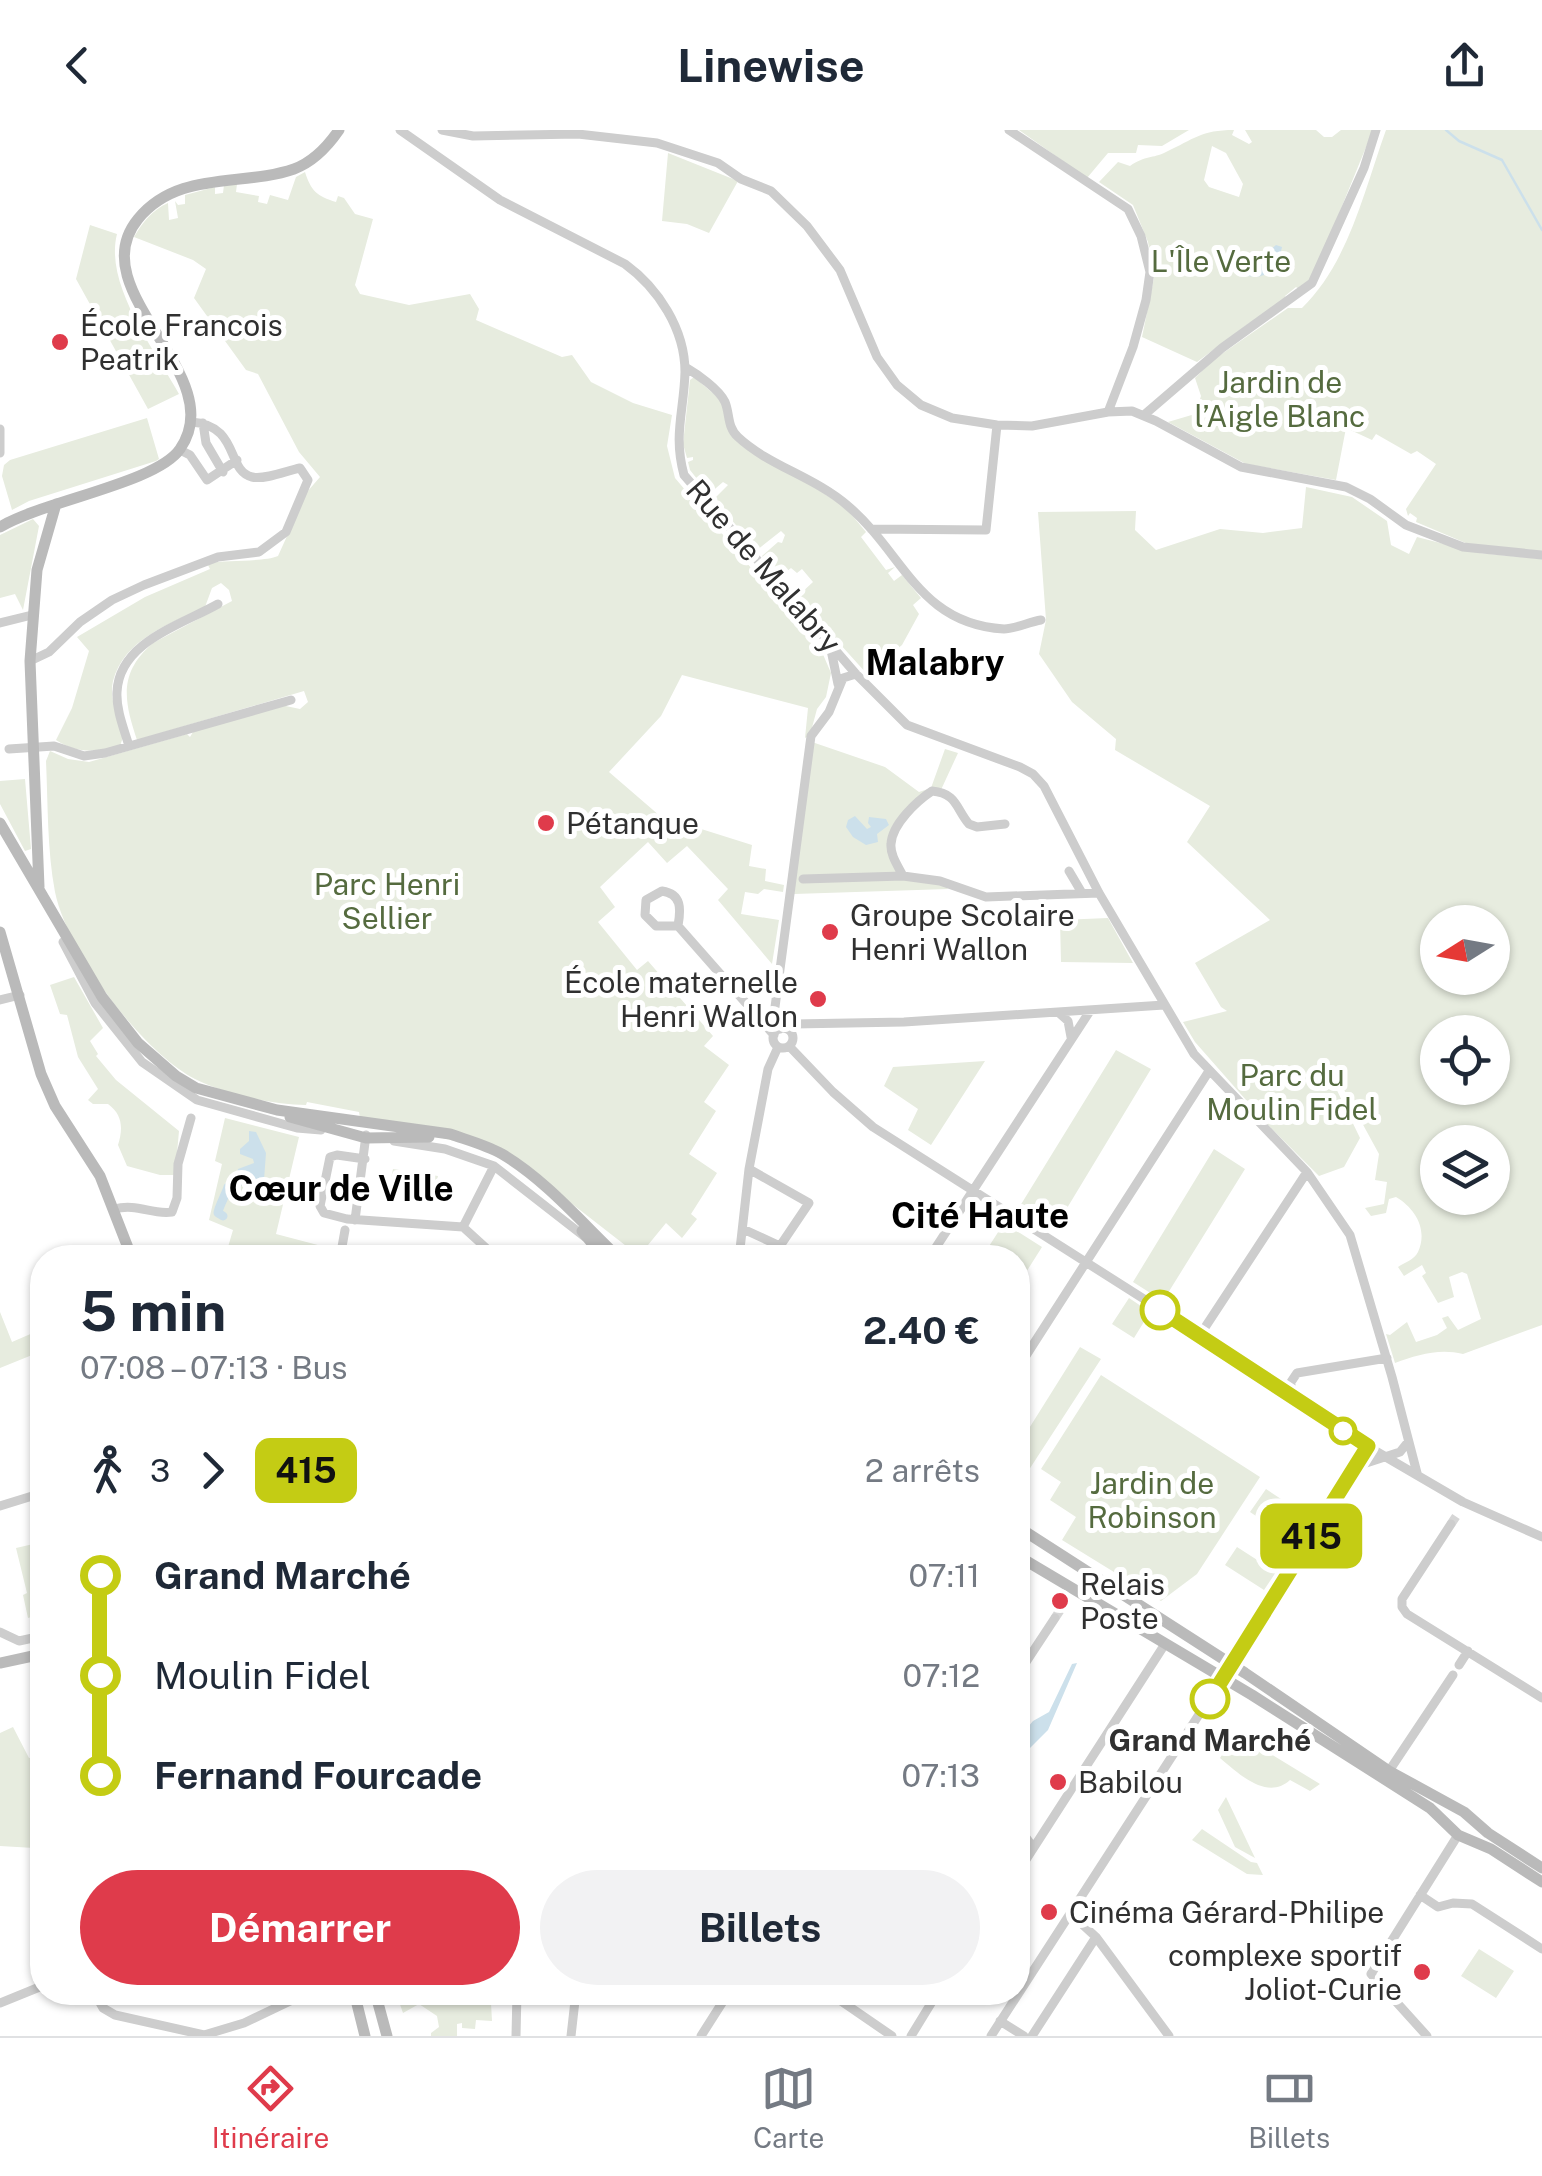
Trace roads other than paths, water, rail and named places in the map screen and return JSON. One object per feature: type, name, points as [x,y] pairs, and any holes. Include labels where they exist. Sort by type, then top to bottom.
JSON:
[{"type":"main road","points":[[0,526],[156,470],[180,450],[197,422],[187,388],[126,273],[124,257],[132,227],[152,205],[180,190],[216,179],[295,169],[315,157],[340,130]]},
{"type":"main road","points":[[40,894],[30,661],[37,570],[56,504]]},
{"type":"main road","points":[[0,823],[102,997],[138,1043],[176,1076],[196,1088],[278,1110],[334,1131],[366,1138],[471,1141]]},
{"type":"main road","points":[[0,932],[50,1094],[100,1176],[127,1245]]},
{"type":"main road","points":[[66,934],[70,953]]},
{"type":"main road","points":[[278,1110],[450,1134],[471,1141],[501,1154],[606,1245]]},
{"type":"main road","points":[[550,1193],[593,1244]]},
{"type":"main road","points":[[1030,1535],[1542,1868]]},
{"type":"main road","points":[[1030,1565],[1070,1596],[1165,1644],[1336,1747],[1430,1808],[1458,1835],[1474,1840],[1542,1882]]},
{"type":"main road","points":[[1165,1644],[1174,1630]]},
{"type":"main road","points":[[0,1662],[30,1656]]},
{"type":"main road","points":[[1222,1680],[1232,1664]]},
{"type":"main road","points":[[1446,1824],[1456,1810]]},
{"type":"main road","points":[[1474,1840],[1483,1827]]},
{"type":"main road","points":[[357,2005],[365,2036]]},
{"type":"main road","points":[[378,2005],[386,2035]]},
{"type":"street","name":"Rue de Malabry","points":[[400,130],[500,200],[644,277],[681,340],[685,366],[676,447],[684,475],[856,674],[907,725],[1033,774],[1044,786],[1099,893],[1194,1054],[1307,1172],[1350,1235],[1416,1473]]},
{"type":"street","points":[[442,130],[578,134],[652,142],[718,163],[741,179],[772,191],[807,226],[840,270],[877,357],[897,385],[922,405],[952,418],[998,426],[1032,426],[1108,412],[1132,412],[1242,467],[1323,480],[1359,493],[1406,526],[1462,547],[1542,555]]},
{"type":"street","points":[[652,142],[653,130]]},
{"type":"street","points":[[1009,130],[1128,208],[1142,236],[1150,272],[1146,300],[1108,412]]},
{"type":"street","points":[[1144,416],[1222,348],[1312,283],[1376,130]]},
{"type":"street","points":[[685,366],[724,400],[729,422],[740,438],[850,507],[929,600],[948,616],[1006,629],[1040,620]]},
{"type":"street","points":[[30,661],[49,652],[80,622],[112,600],[196,564],[259,552],[286,532],[308,480],[300,468],[254,478],[244,473],[219,430],[210,423],[197,422],[223,472]]},
{"type":"street","points":[[871,530],[986,530],[998,426]]},
{"type":"street","points":[[0,428],[0,453]]},
{"type":"street","points":[[180,450],[190,455],[204,478],[211,479],[237,460]]},
{"type":"street","points":[[129,746],[118,706],[122,670],[140,647],[218,604]]},
{"type":"street","points":[[0,623],[32,615]]},
{"type":"street","points":[[830,643],[838,687]]},
{"type":"street","points":[[856,674],[845,676],[829,712],[811,736],[775,1007],[784,1046],[850,1108],[1313,1413],[1462,1502],[1542,1537]]},
{"type":"street","points":[[9,750],[54,746],[84,756],[291,700]]},
{"type":"street","points":[[903,876],[890,850],[890,839],[919,800],[932,791],[960,804],[968,824],[1004,824]]},
{"type":"street","points":[[1069,871],[1082,893]]},
{"type":"street","points":[[803,880],[903,876],[940,881],[986,897],[1099,893]]},
{"type":"street","points":[[662,890],[675,896],[681,909],[678,926],[661,927],[648,920],[644,905],[649,896],[662,890]]},
{"type":"street","points":[[40,894],[95,1002],[142,1062],[197,1100],[297,1128],[334,1131]]},
{"type":"street","points":[[678,926],[758,1016],[793,1038],[768,1069],[749,1169],[741,1245]]},
{"type":"street","points":[[0,1000],[20,994]]},
{"type":"street","points":[[781,1031],[794,1024],[830,1021],[888,1022],[1164,1005]]},
{"type":"street","points":[[758,1016],[775,1007]]},
{"type":"street","points":[[937,1245],[1090,1011]]},
{"type":"street","points":[[1063,1012],[1071,1037]]},
{"type":"street","points":[[1030,1349],[1208,1071]]},
{"type":"street","points":[[114,1210],[137,1206],[172,1212],[178,1198],[178,1164],[197,1100]]},
{"type":"street","points":[[343,1245],[365,1159],[368,1123]]},
{"type":"street","points":[[366,1138],[445,1149],[494,1166],[593,1244]]},
{"type":"street","points":[[365,1159],[330,1157],[320,1206],[324,1213],[348,1223],[463,1227],[483,1245]]},
{"type":"street","points":[[463,1227],[494,1166]]},
{"type":"street","points":[[749,1169],[809,1203],[781,1245]]},
{"type":"street","points":[[1200,1335],[1307,1172]]},
{"type":"street","points":[[743,1229],[778,1245]]},
{"type":"street","points":[[1291,1395],[1290,1382],[1296,1373],[1387,1358]]},
{"type":"street","points":[[1354,1466],[1405,1448],[1408,1442]]},
{"type":"street","points":[[1232,1664],[1368,1446]]},
{"type":"street","points":[[0,1506],[30,1497]]},
{"type":"street","points":[[1462,1502],[1402,1599],[1402,1607],[1407,1614],[1541,1694]]},
{"type":"street","points":[[1030,1656],[1055,1618]]},
{"type":"street","points":[[0,1632],[19,1641],[30,1639]]},
{"type":"street","points":[[1030,1853],[1165,1644]]},
{"type":"street","points":[[1460,1664],[1468,1651]]},
{"type":"street","points":[[1389,1770],[1454,1675]]},
{"type":"street","points":[[1030,1976],[1222,1680]]},
{"type":"street","points":[[1427,2036],[1371,1974],[1458,1835]]},
{"type":"street","points":[[1030,1844],[1033,1848]]},
{"type":"street","points":[[1420,1895],[1438,1907],[1472,1904],[1542,1949]]},
{"type":"street","points":[[1071,1914],[1096,1937],[1169,2036]]},
{"type":"street","points":[[1032,2036],[1096,1937]]},
{"type":"street","points":[[0,2003],[30,1991]]},
{"type":"street","points":[[104,2005],[110,2013],[204,2034],[244,2023],[282,2005]]},
{"type":"street","points":[[516,2036],[517,2005]]},
{"type":"street","points":[[571,2036],[575,2005]]},
{"type":"street","points":[[701,2036],[721,2005]]},
{"type":"street","points":[[847,2005],[892,2036]]},
{"type":"street","points":[[911,2036],[930,2005]]},
{"type":"street","points":[[991,2036],[1011,2005]]},
{"type":"street","points":[[1000,2022],[1024,2036]]},
{"type":"water","points":[[1276,245],[1282,247],[1271,273],[1257,277],[1238,275],[1242,260]]},
{"type":"water","points":[[855,816],[867,829],[871,827],[869,817],[886,819],[889,825],[877,834],[878,842],[866,845],[846,827]]},
{"type":"water","points":[[249,1131],[256,1132],[266,1153],[264,1180],[250,1188],[240,1185],[236,1175],[238,1169],[254,1163],[240,1154],[249,1141]]},
{"type":"water","points":[[1077,1663],[1048,1730],[1030,1748],[1030,1725],[1049,1712],[1072,1664]]},
{"type":"waterway","points":[[1446,130],[1459,141],[1502,160],[1542,230]]},
{"type":"waterway","points":[[223,1216],[218,1211],[228,1187],[238,1181]]},
{"type":"tunnel","points":[[1451,1524],[1457,1515]]},
{"type":"tunnel","points":[[1055,1618],[1066,1601]]},
{"type":"place","name":"École Francois Peatrik","points":[[60,342]]},
{"type":"place","name":"Pétanque","points":[[546,823]]},
{"type":"place","name":"Groupe Scolaire Henri Wallon","points":[[830,932]]},
{"type":"place","name":"École maternelle Henri Wallon","points":[[818,999]]},
{"type":"place","name":"Relais Poste","points":[[1060,1601]]},
{"type":"place","name":"Grand Marché","points":[[1210,1699]]},
{"type":"place","name":"Babilou","points":[[1058,1782]]},
{"type":"place","name":"Cinéma Gérard-Philipe","points":[[1049,1912]]},
{"type":"place","name":"complexe sportif Joliot-Curie","points":[[1422,1972]]},
{"type":"district","name":"Malabry","points":[[935,662]]},
{"type":"district","name":"Cœur de Ville","points":[[341,1188]]},
{"type":"district","name":"Cité Haute","points":[[980,1215]]},
{"type":"park label","name":"L'Île Verte","points":[[1221,261]]},
{"type":"park label","name":"Jardin de l’Aigle Blanc","points":[[1280,399]]},
{"type":"park label","name":"Parc Henri Sellier","points":[[387,901]]},
{"type":"park label","name":"Parc du Moulin Fidel","points":[[1292,1092]]},
{"type":"park label","name":"Jardin de Robinson","points":[[1152,1500]]}]
